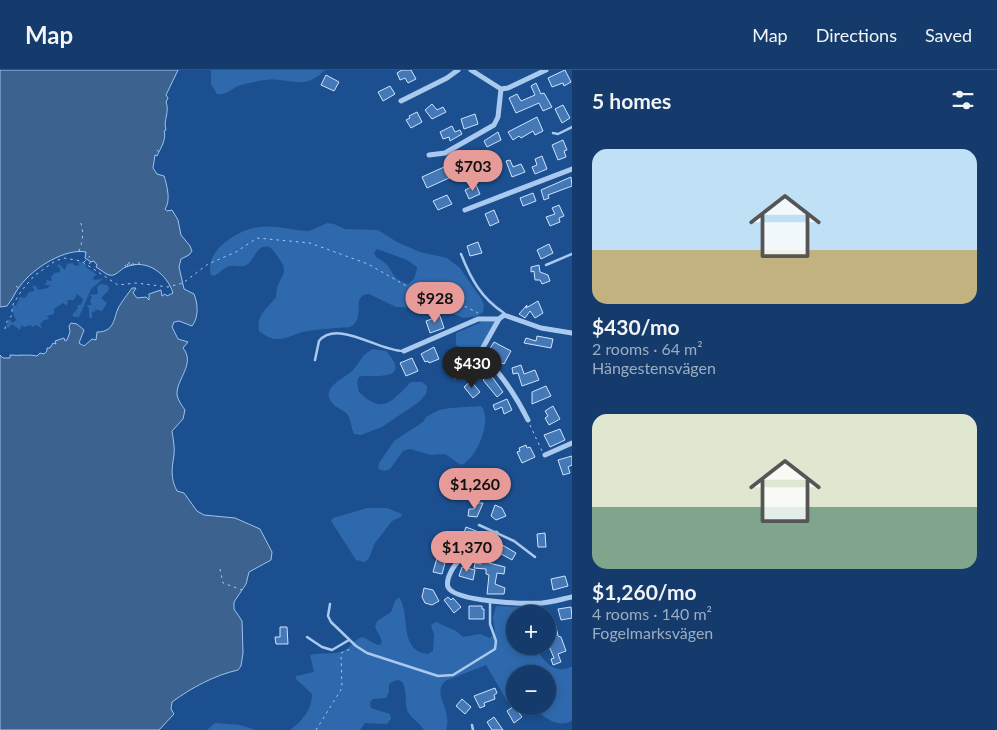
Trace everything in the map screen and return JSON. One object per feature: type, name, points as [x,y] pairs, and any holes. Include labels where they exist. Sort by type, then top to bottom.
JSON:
[{"type":"street","points":[[401,101],[447,78],[458,70]]},
{"type":"street","points":[[472,70],[501,89],[508,88],[546,70]]},
{"type":"street","points":[[429,155],[446,154],[494,125],[498,117],[501,89]]},
{"type":"street","points":[[465,210],[572,169]]},
{"type":"street","points":[[404,351],[484,318],[499,319],[507,315],[541,328],[572,333]]},
{"type":"street","points":[[499,319],[481,351],[481,356],[507,385],[528,420]]},
{"type":"street","points":[[545,455],[572,443]]},
{"type":"street","points":[[496,533],[486,548],[458,561],[452,569],[448,581],[448,586],[452,591],[490,601],[543,603],[572,597]]},
{"type":"lane","points":[[553,133],[558,134],[572,128]]},
{"type":"lane","points":[[460,254],[477,289],[485,299],[507,315]]},
{"type":"lane","points":[[546,265],[572,254]]},
{"type":"lane","points":[[315,360],[319,341],[330,334],[345,334],[389,349],[404,351]]},
{"type":"lane","points":[[479,526],[514,541],[535,557]]},
{"type":"lane","points":[[330,604],[330,620],[356,646],[367,653],[412,669],[425,670],[438,676],[453,676],[495,649],[496,641],[490,624],[490,601]]},
{"type":"lane","points":[[307,637],[322,647],[332,650],[337,649],[350,640]]},
{"type":"lane","points":[[472,725],[473,730]]},
{"type":"path","points":[[79,251],[82,244],[82,226],[80,221]]},
{"type":"path","points":[[5,329],[12,315],[12,306],[22,290],[34,276],[55,261],[68,258],[84,262],[118,285],[136,282],[173,287],[188,280],[200,269],[236,252],[252,240],[263,238],[310,243],[368,264],[410,288],[462,305],[484,318]]},
{"type":"path","points":[[84,262],[90,256]]},
{"type":"path","points":[[88,265],[93,259]]},
{"type":"path","points":[[16,286],[22,290]]},
{"type":"path","points":[[528,420],[540,450],[545,455]]},
{"type":"path","points":[[220,569],[223,583],[242,590]]},
{"type":"path","points":[[316,730],[342,688],[341,653],[356,646]]},
{"type":"shaded area","points":[[0,70],[178,70],[166,95],[168,98],[166,102],[165,137],[157,156],[155,155],[153,168],[157,174],[164,176],[168,197],[165,209],[167,211],[172,210],[178,220],[181,235],[192,251],[181,259],[179,267],[184,289],[194,294],[197,306],[196,319],[192,326],[179,321],[174,322],[172,327],[178,339],[188,342],[183,348],[186,354],[187,366],[179,383],[177,395],[185,410],[183,419],[172,431],[174,449],[172,477],[177,491],[184,493],[197,511],[204,515],[235,518],[260,529],[272,552],[271,560],[249,572],[246,584],[234,602],[234,609],[242,621],[243,653],[241,666],[238,670],[203,683],[172,702],[171,709],[174,714],[159,730],[0,730],[0,355],[3,358],[10,358],[10,355],[37,356],[40,353],[44,354],[53,343],[56,344],[55,341],[64,338],[65,341],[67,340],[71,323],[77,324],[84,330],[79,343],[84,346],[92,339],[96,340],[97,332],[108,329],[111,326],[120,305],[132,288],[136,288],[133,293],[137,298],[146,297],[149,300],[149,294],[161,290],[162,296],[173,293],[161,274],[149,266],[134,265],[124,268],[114,275],[109,275],[96,267],[97,265],[94,261],[91,262],[85,258],[86,252],[78,252],[69,253],[51,260],[33,272],[18,288],[7,306],[0,307]]},
{"type":"shaded area","points":[[211,70],[325,70],[317,77],[303,82],[262,80],[238,86],[227,93],[217,94],[211,84]]},
{"type":"shaded area","points":[[327,223],[345,229],[378,230],[397,242],[420,252],[447,258],[460,268],[482,300],[484,305],[483,312],[477,316],[463,318],[442,309],[396,307],[369,294],[363,295],[359,300],[359,312],[356,322],[350,327],[307,331],[278,339],[266,336],[259,331],[258,325],[263,312],[276,297],[279,282],[284,274],[284,269],[278,257],[270,247],[262,247],[246,265],[230,266],[214,276],[211,275],[210,266],[212,258],[225,242],[252,228],[272,227],[312,230]],"holes":[[[377,249],[407,260],[417,267],[414,279],[408,284],[396,278],[386,264],[374,253]]]},
{"type":"shaded area","points":[[78,261],[87,265],[84,268],[86,267],[97,275],[94,276],[93,280],[103,279],[91,289],[79,317],[72,315],[78,308],[77,305],[81,305],[83,299],[77,294],[74,300],[68,300],[67,306],[63,303],[54,309],[54,314],[47,316],[49,319],[44,320],[40,324],[43,329],[36,325],[24,327],[22,325],[20,330],[12,324],[8,328],[6,326],[9,319],[13,323],[16,320],[12,311],[13,304],[16,306],[20,297],[25,298],[29,292],[35,291],[32,286],[36,286],[38,290],[48,288],[50,285],[44,285],[47,282],[46,280],[52,281],[51,277],[54,273],[60,272],[60,268],[57,267],[59,264],[65,270],[67,264],[79,265]]},
{"type":"shaded area","points":[[100,284],[107,285],[109,288],[101,298],[107,303],[102,311],[94,309],[96,311],[92,312],[92,319],[89,317],[87,305],[92,305],[90,301],[92,297],[89,295],[98,294],[97,287]]},
{"type":"shaded area","points":[[482,322],[496,322],[477,354],[474,355],[456,345],[456,333]]},
{"type":"shaded area","points":[[373,349],[386,351],[394,362],[395,369],[392,373],[386,375],[359,377],[357,382],[359,392],[367,399],[375,403],[387,403],[399,395],[411,382],[422,382],[427,386],[426,394],[419,402],[382,427],[361,435],[354,434],[348,415],[330,400],[330,390],[355,368],[365,354]]},
{"type":"shaded area","points":[[481,406],[485,420],[482,438],[473,455],[461,465],[445,454],[431,455],[410,449],[403,451],[390,469],[385,471],[378,469],[379,463],[394,441],[423,422],[426,417],[439,410]]},
{"type":"shaded area","points":[[367,508],[387,508],[402,514],[401,517],[392,521],[375,543],[369,558],[365,562],[356,560],[331,521],[333,518]]},
{"type":"shaded area","points":[[399,597],[412,646],[428,654],[433,651],[434,635],[431,625],[436,622],[456,631],[463,637],[480,634],[490,638],[495,633],[493,617],[496,606],[506,606],[506,655],[541,655],[550,665],[506,665],[506,699],[486,665],[445,681],[442,685],[441,694],[447,719],[446,730],[424,730],[408,712],[405,689],[401,681],[396,681],[389,684],[389,692],[386,698],[373,699],[370,703],[371,708],[390,714],[391,719],[387,724],[365,723],[360,730],[290,730],[302,719],[312,700],[312,694],[296,679],[296,676],[314,672],[310,655],[343,651],[363,637],[377,645],[381,644],[382,641],[375,627],[377,621],[391,612],[395,601]]},
{"type":"shaded area","points":[[572,666],[572,721],[560,723],[542,715],[556,715],[556,668],[566,669]]},
{"type":"shaded area","points":[[215,723],[240,725],[256,730],[207,730]]},
{"type":"building","points":[[402,70],[411,70],[416,79],[408,83],[405,78],[400,80],[397,73]]},
{"type":"building","points":[[565,70],[571,82],[564,86],[563,83],[552,87],[548,78]]},
{"type":"building","points":[[326,75],[339,82],[334,91],[321,85]]},
{"type":"building","points":[[536,83],[541,94],[544,93],[552,107],[543,111],[539,103],[516,113],[509,98],[517,94],[521,101],[535,95],[531,86]]},
{"type":"building","points":[[390,86],[395,94],[383,101],[378,92]]},
{"type":"building","points":[[432,104],[437,110],[443,107],[446,112],[432,119],[425,110]]},
{"type":"building","points":[[563,105],[570,118],[562,123],[555,109]]},
{"type":"building","points":[[417,112],[422,122],[411,128],[406,120]]},
{"type":"building","points":[[475,114],[478,124],[464,129],[461,119]]},
{"type":"building","points":[[537,117],[543,131],[535,135],[533,131],[513,140],[508,132]]},
{"type":"building","points":[[452,126],[455,132],[460,130],[462,134],[450,141],[449,137],[443,139],[440,132]]},
{"type":"building","points":[[498,132],[501,140],[487,147],[484,141]]},
{"type":"building","points":[[563,140],[567,150],[564,151],[566,157],[558,160],[552,145]]},
{"type":"building","points":[[471,152],[477,166],[468,170],[467,167],[463,169],[459,161],[463,159],[461,156]]},
{"type":"building","points":[[542,156],[547,169],[535,174],[532,167],[537,165],[535,159]]},
{"type":"building","points":[[510,160],[513,167],[521,164],[525,172],[512,177],[506,161]]},
{"type":"building","points":[[444,167],[449,178],[427,188],[422,177]]},
{"type":"building","points":[[571,177],[572,186],[548,195],[549,198],[544,200],[541,190]]},
{"type":"building","points":[[476,185],[480,194],[469,199],[465,190]]},
{"type":"building","points":[[533,193],[536,201],[523,206],[520,198]]},
{"type":"building","points":[[447,195],[452,204],[438,210],[433,201]]},
{"type":"building","points":[[559,205],[564,216],[559,218],[560,222],[550,226],[546,217],[555,214],[552,208]]},
{"type":"building","points":[[494,210],[499,222],[490,226],[485,214]]},
{"type":"building","points":[[478,242],[482,253],[470,256],[467,246]]},
{"type":"building","points":[[549,244],[553,253],[541,259],[537,250]]},
{"type":"building","points":[[539,265],[540,272],[548,275],[550,281],[542,284],[540,280],[535,280],[534,271],[531,272],[531,267]]},
{"type":"building","points":[[538,301],[543,313],[535,318],[530,311],[525,318],[519,314],[527,305],[526,308]]},
{"type":"building","points":[[440,316],[444,328],[430,333],[426,321]]},
{"type":"building","points":[[537,336],[553,339],[551,348],[524,343],[526,338],[536,341]]},
{"type":"building","points":[[494,342],[511,351],[504,364],[497,361],[499,356],[489,350]]},
{"type":"building","points":[[434,347],[439,359],[429,363],[428,361],[425,362],[421,354]]},
{"type":"building","points":[[456,350],[462,353],[457,362],[463,365],[456,379],[449,375],[452,370],[446,366]]},
{"type":"building","points":[[412,358],[418,371],[406,376],[400,363]]},
{"type":"building","points":[[521,365],[524,374],[535,370],[539,380],[522,386],[518,373],[513,374],[512,368]]},
{"type":"building","points":[[490,374],[503,392],[497,397],[483,380]]},
{"type":"building","points":[[471,381],[480,392],[473,398],[464,387]]},
{"type":"building","points":[[546,386],[551,396],[532,404],[532,392]]},
{"type":"building","points":[[507,399],[512,410],[504,414],[502,407],[495,410],[493,405]]},
{"type":"building","points":[[553,406],[560,419],[549,425],[545,418],[548,416],[545,411]]},
{"type":"building","points":[[560,429],[565,440],[550,447],[544,435]]},
{"type":"building","points":[[526,445],[527,448],[530,447],[535,457],[522,463],[517,452],[520,451],[519,448]]},
{"type":"building","points":[[572,456],[572,465],[568,467],[570,473],[563,475],[558,460]]},
{"type":"building","points":[[477,503],[483,503],[477,517],[468,516],[469,509],[474,509]]},
{"type":"building","points":[[495,505],[502,508],[506,516],[496,520],[491,516]]},
{"type":"building","points":[[466,527],[484,534],[478,546],[469,542],[471,537],[464,532]]},
{"type":"building","points":[[545,533],[546,547],[538,547],[537,534]]},
{"type":"building","points":[[499,543],[516,553],[512,560],[494,550]]},
{"type":"building","points":[[449,546],[448,552],[452,555],[448,561],[446,559],[442,574],[433,572],[437,558],[439,559]]},
{"type":"building","points":[[484,556],[491,558],[489,563],[505,567],[504,574],[497,573],[495,584],[505,588],[504,594],[487,594],[489,575],[486,574],[486,569],[474,568],[475,563],[481,564]]},
{"type":"building","points":[[462,567],[475,570],[473,580],[459,576]]},
{"type":"building","points":[[565,576],[568,586],[553,590],[551,579]]},
{"type":"building","points":[[424,588],[433,590],[439,601],[432,605],[425,603],[422,597]]},
{"type":"building","points":[[448,597],[451,600],[453,598],[461,607],[454,613],[444,600]]},
{"type":"building","points":[[469,606],[482,606],[482,609],[484,609],[484,619],[469,619]]},
{"type":"building","points":[[571,607],[572,618],[561,620],[558,609]]},
{"type":"building","points":[[280,627],[287,627],[288,644],[276,644],[275,637],[280,637]]},
{"type":"building","points":[[556,627],[558,636],[561,637],[566,651],[558,654],[561,662],[553,665],[551,659],[554,658],[553,655],[556,655]]},
{"type":"building","points":[[495,688],[497,693],[494,695],[495,699],[484,703],[485,706],[480,708],[474,696]]},
{"type":"building","points":[[462,699],[471,707],[465,714],[456,706]]},
{"type":"building","points":[[509,715],[521,715],[522,717],[514,723]]},
{"type":"building","points":[[494,717],[503,730],[492,730],[487,722]]}]
